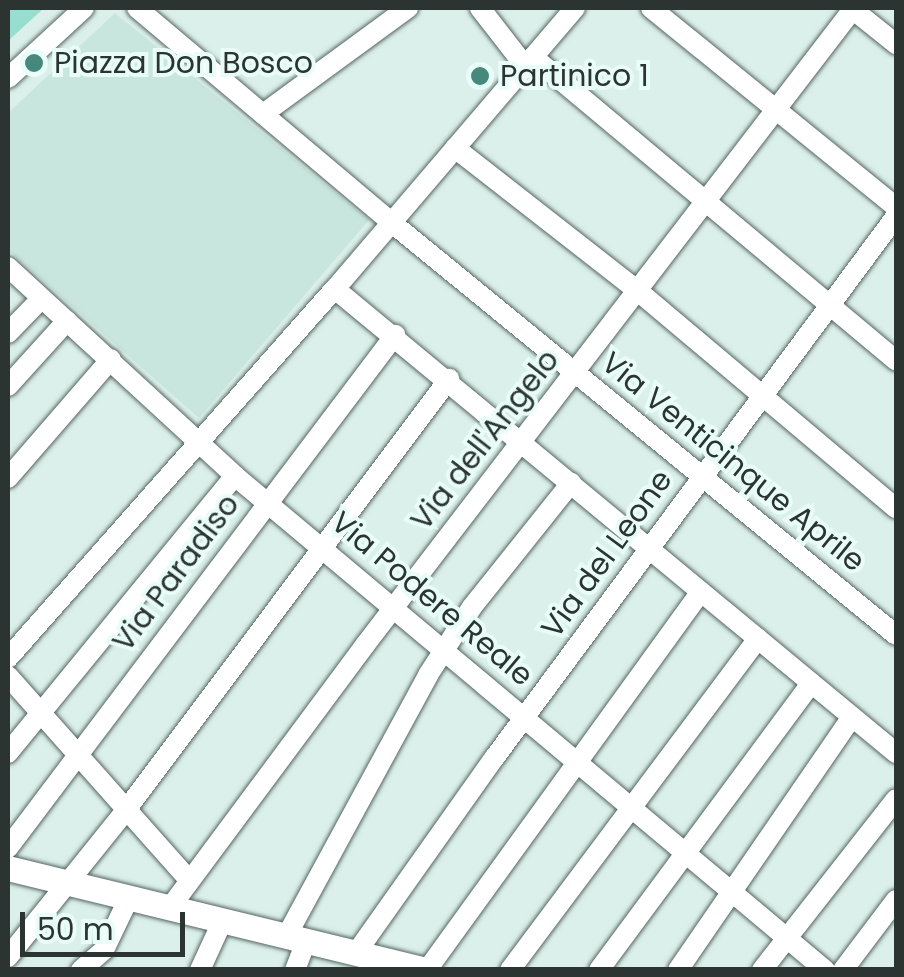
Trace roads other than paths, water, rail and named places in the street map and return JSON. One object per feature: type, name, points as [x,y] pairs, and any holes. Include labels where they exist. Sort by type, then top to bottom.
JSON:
[{"type":"street","points":[[8,78],[84,8]]},
{"type":"street","name":"Via Venticinque Aprile","points":[[137,8],[391,222],[896,634]]},
{"type":"street","points":[[263,114],[408,8]]},
{"type":"street","points":[[480,8],[529,62],[707,200],[896,361]]},
{"type":"street","points":[[8,658],[200,443],[575,8]]},
{"type":"street","points":[[651,8],[896,207]]},
{"type":"street","points":[[852,8],[896,44]]},
{"type":"street","name":"Via dell'Angelo","points":[[169,910],[394,607],[852,8]]},
{"type":"street","points":[[455,148],[638,291],[896,508]]},
{"type":"street","name":"Via del Leone","points":[[366,952],[526,716],[896,216]]},
{"type":"street","name":"Via Podere Reale","points":[[11,277],[110,359],[235,476],[269,500],[825,970]]},
{"type":"street","points":[[335,288],[896,753]]},
{"type":"street","points":[[8,333],[42,299]]},
{"type":"street","points":[[8,386],[68,322]]},
{"type":"street","name":"Via Paradiso","points":[[8,848],[76,753],[395,336]]},
{"type":"street","points":[[8,478],[110,359]]},
{"type":"street","points":[[8,957],[126,810],[448,379]]},
{"type":"street","points":[[8,753],[235,476]]},
{"type":"street","points":[[295,970],[296,939],[446,649],[472,607],[571,484]]},
{"type":"street","points":[[8,868],[66,886],[296,939],[431,962],[702,592]]},
{"type":"street","points":[[510,970],[634,810],[758,639]]},
{"type":"street","points":[[8,676],[189,880]]},
{"type":"street","points":[[598,970],[811,683]]},
{"type":"street","points":[[678,970],[852,717]]},
{"type":"street","points":[[762,970],[896,799]]},
{"type":"street","points":[[81,970],[104,950],[128,900]]},
{"type":"street","points":[[843,970],[896,900]]},
{"type":"street","points":[[200,970],[206,966],[222,922]]},
{"type":"place","name":"Piazza Don Bosco","points":[[34,63]]},
{"type":"place","name":"Partinico 1","points":[[480,76]]}]
